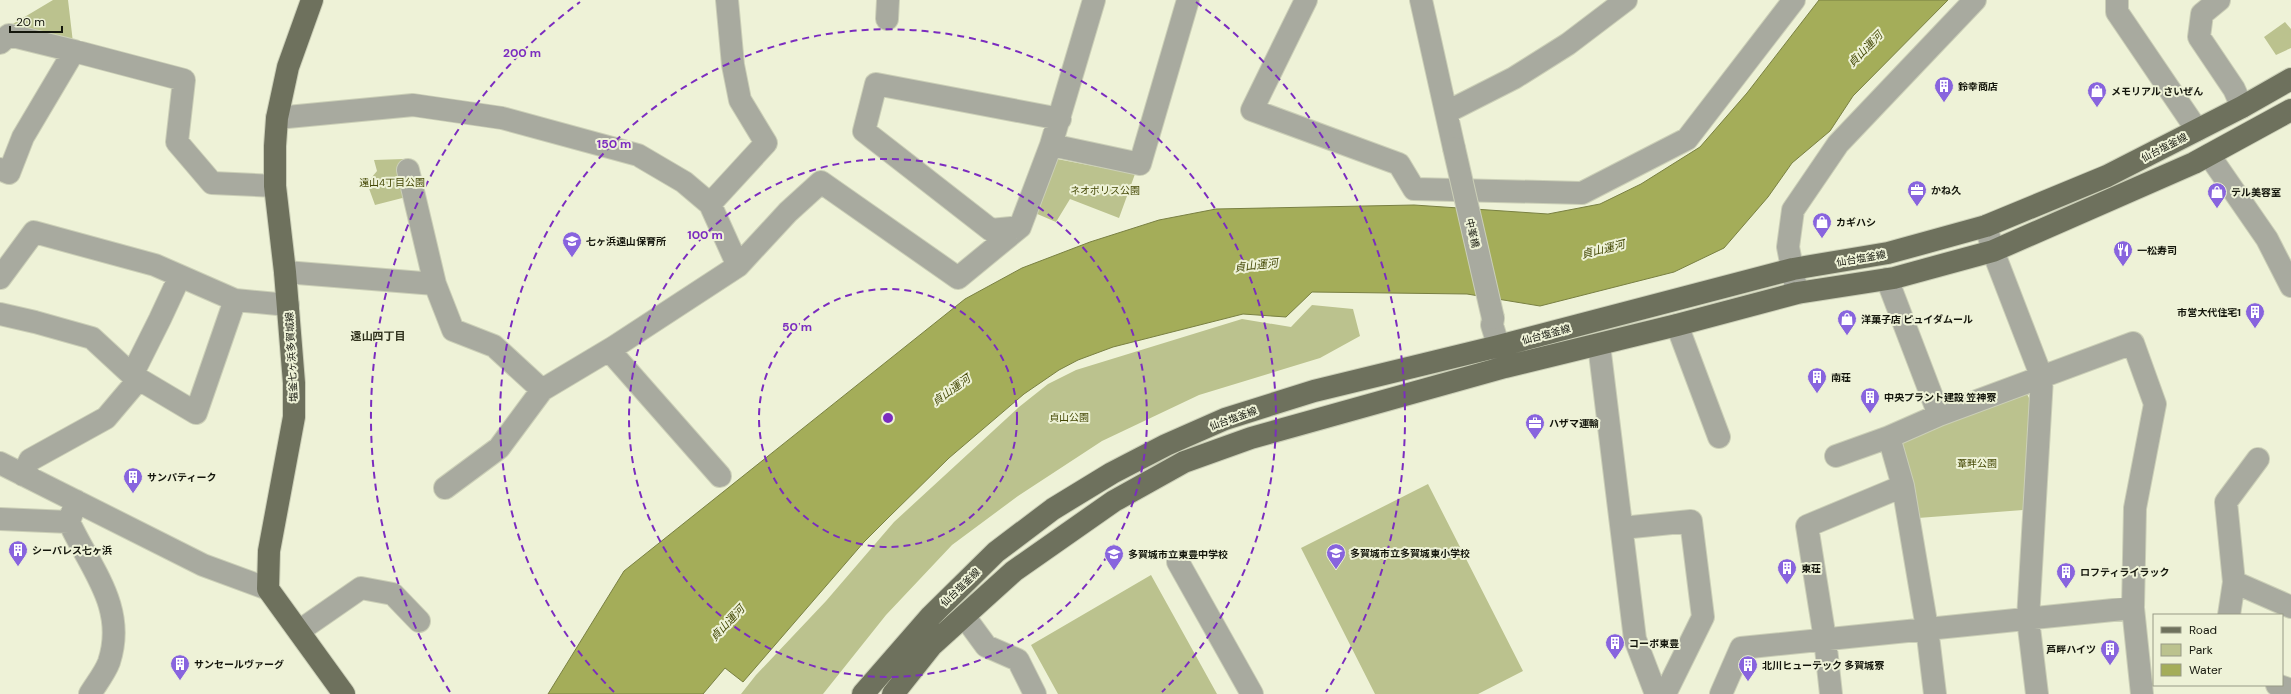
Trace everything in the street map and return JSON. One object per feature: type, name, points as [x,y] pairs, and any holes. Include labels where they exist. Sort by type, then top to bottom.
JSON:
[{"type":"main road","name":"塩釜七ヶ浜多賀城線","points":[[268,589],[269,551],[294,417],[294,383],[285,272],[275,186],[274,146],[277,118],[288,67],[313,4]]},
{"type":"main road","name":"仙台塩釜線","points":[[863,694],[931,616],[996,552],[1053,509],[1112,473],[1166,444],[1224,419],[1314,391],[1499,346],[1793,270],[1888,253],[1986,226],[2107,176],[2242,108],[2289,82]]},
{"type":"main road","points":[[892,694],[932,645],[1014,571],[1114,501],[1184,462],[1251,438],[1504,367],[1599,345],[1797,293],[1887,279],[1993,251],[2209,154],[2291,110]]},
{"type":"main road","points":[[268,589],[344,694]]},
{"type":"street","points":[[710,204],[766,143],[740,100],[733,65],[727,0]]},
{"type":"street","points":[[445,488],[499,448],[542,390],[609,350],[738,266],[788,212],[821,182],[958,278],[1020,227],[1060,119],[1094,0]]},
{"type":"street","points":[[1051,145],[1140,164],[1188,0]]},
{"type":"street","points":[[1306,0],[1252,110],[1399,164],[1414,189],[1582,193],[1687,139],[1794,0]]},
{"type":"street","name":"中峯橋","points":[[1421,0],[1493,318],[1492,325],[1504,367]]},
{"type":"street","points":[[1447,112],[1514,78],[1562,48],[1626,0]]},
{"type":"street","points":[[1797,293],[1788,247],[1793,210],[1838,144],[1975,0]]},
{"type":"street","points":[[2117,0],[2117,12],[2197,130]]},
{"type":"street","points":[[2219,0],[2202,14],[2199,37],[2234,89],[2242,108]]},
{"type":"street","points":[[0,42],[9,35],[184,80],[177,142],[212,183],[275,186]]},
{"type":"street","points":[[0,169],[9,172],[23,137],[74,51]]},
{"type":"street","points":[[1020,227],[991,230],[864,131],[876,84],[1060,119]]},
{"type":"street","points":[[277,118],[413,105],[502,118],[638,155],[684,182],[710,204],[738,266]]},
{"type":"street","points":[[2209,154],[2267,240],[2291,286]]},
{"type":"street","points":[[408,170],[435,284],[453,330],[494,346],[542,390]]},
{"type":"street","points":[[1986,226],[1993,251],[2042,378],[2028,620],[2037,694]]},
{"type":"street","points":[[0,278],[34,232],[155,265],[235,300],[288,305]]},
{"type":"street","points":[[285,272],[435,284]]},
{"type":"street","points":[[23,475],[30,460],[106,418],[135,377],[180,276]]},
{"type":"street","points":[[1887,279],[1939,415]]},
{"type":"street","points":[[0,314],[36,322],[92,338],[135,377],[196,413],[235,300]]},
{"type":"street","points":[[1677,325],[1719,437]]},
{"type":"street","points":[[1836,456],[1889,437],[1939,415],[2133,343],[2155,404],[2135,508],[2133,608],[2142,694]]},
{"type":"street","points":[[1599,345],[1636,639],[1656,694]]},
{"type":"street","points":[[609,350],[720,476]]},
{"type":"street","points":[[1889,437],[1903,486],[1927,628],[1935,694]]},
{"type":"street","points":[[2229,614],[2234,582],[2226,502],[2258,459]]},
{"type":"street","points":[[0,463],[203,565],[268,589]]},
{"type":"street","points":[[1831,694],[1825,639],[1807,526],[1903,486]]},
{"type":"street","points":[[76,501],[69,522],[81,549],[96,571],[107,593],[114,621],[108,663],[90,694]]},
{"type":"street","points":[[0,519],[69,522]]},
{"type":"street","points":[[1622,528],[1691,521],[1704,617],[1665,694]]},
{"type":"street","points":[[1178,562],[1252,694]]},
{"type":"street","points":[[2234,582],[2291,607]]},
{"type":"street","points":[[299,632],[361,588],[392,594],[419,621]]},
{"type":"street","points":[[1721,694],[1741,648],[1927,628],[2028,620],[2133,608]]},
{"type":"street","points":[[964,616],[986,646],[1018,660],[1035,694]]},
{"type":"street","points":[[2280,686],[2291,690]]},
{"type":"green space","points":[[53,0],[68,0],[74,51],[1,31]]},
{"type":"green space","points":[[2285,22],[2291,29],[2291,48],[2276,55],[2264,37]]},
{"type":"green space","name":"遠山4丁目公園","points":[[404,159],[414,195],[375,205],[367,183],[377,171],[374,160]]},
{"type":"green space","name":"ネオポリス公園","points":[[1057,159],[1135,174],[1119,218],[1070,199],[1056,222],[1035,213]]},
{"type":"green space","name":"貞山公園","points":[[1312,305],[1353,309],[1360,336],[1320,358],[1199,395],[1102,441],[1018,496],[952,545],[886,615],[823,694],[741,694],[756,675],[826,601],[894,522],[1019,407],[1048,384],[1076,370],[1242,319],[1291,327]]},
{"type":"green space","name":"葦畔公園","points":[[2027,394],[2033,406],[2023,510],[1918,518],[1897,452],[1903,439]]},
{"type":"green space","points":[[1428,484],[1523,671],[1478,694],[1375,694],[1301,548]]},
{"type":"green space","name":"多賀城市立東豊中学校","points":[[1151,575],[1217,694],[1058,694],[1031,645]]},
{"type":"water","name":"貞山運河","points":[[1819,0],[1948,0],[1853,96],[1830,131],[1792,163],[1768,197],[1724,248],[1674,272],[1540,306],[1467,294],[1312,292],[1286,317],[1243,314],[1113,347],[1078,360],[1059,370],[1024,394],[949,458],[864,542],[743,682],[725,668],[703,694],[548,694],[624,571],[965,299],[1022,268],[1090,242],[1159,220],[1216,209],[1414,205],[1548,214],[1600,204],[1641,184],[1700,147],[1747,93]]},
{"type":"place","name":"鈴幸商店","points":[[1944,103]]},
{"type":"place","name":"メモリアル さいぜん","points":[[2097,108]]},
{"type":"place","name":"かね久","points":[[1917,207]]},
{"type":"place","name":"テル美容室","points":[[2217,209]]},
{"type":"place","name":"カギハシ","points":[[1822,239]]},
{"type":"place","name":"七ヶ浜遠山保育所","points":[[572,258]]},
{"type":"place","name":"一松寿司","points":[[2123,267]]},
{"type":"place","name":"市営大代住宅1","points":[[2255,329]]},
{"type":"place","name":"洋菓子店 ピュイダムール","points":[[1847,336]]},
{"type":"place","name":"南荘","points":[[1817,394]]},
{"type":"place","name":"中央プラント建設 笠神寮","points":[[1870,414]]},
{"type":"place","name":"ハザマ運輸","points":[[1535,440]]},
{"type":"place","name":"サンパティーク","points":[[133,494]]},
{"type":"place","name":"シーパレス七ヶ浜","points":[[18,567]]},
{"type":"place","name":"多賀城市立多賀城東小学校","points":[[1336,570]]},
{"type":"place","name":"多賀城市立東豊中学校","points":[[1114,571]]},
{"type":"place","name":"東荘","points":[[1787,585]]},
{"type":"place","name":"ロフティライラック","points":[[2066,589]]},
{"type":"place","name":"コーポ東豊","points":[[1615,660]]},
{"type":"place","name":"芦畔ハイツ","points":[[2110,666]]},
{"type":"place","name":"サンセールヴァーグ","points":[[180,681]]},
{"type":"place","name":"北川ヒューテック 多賀城寮","points":[[1748,682]]},
{"type":"district","name":"遠山四丁目","points":[[378,336]]}]
